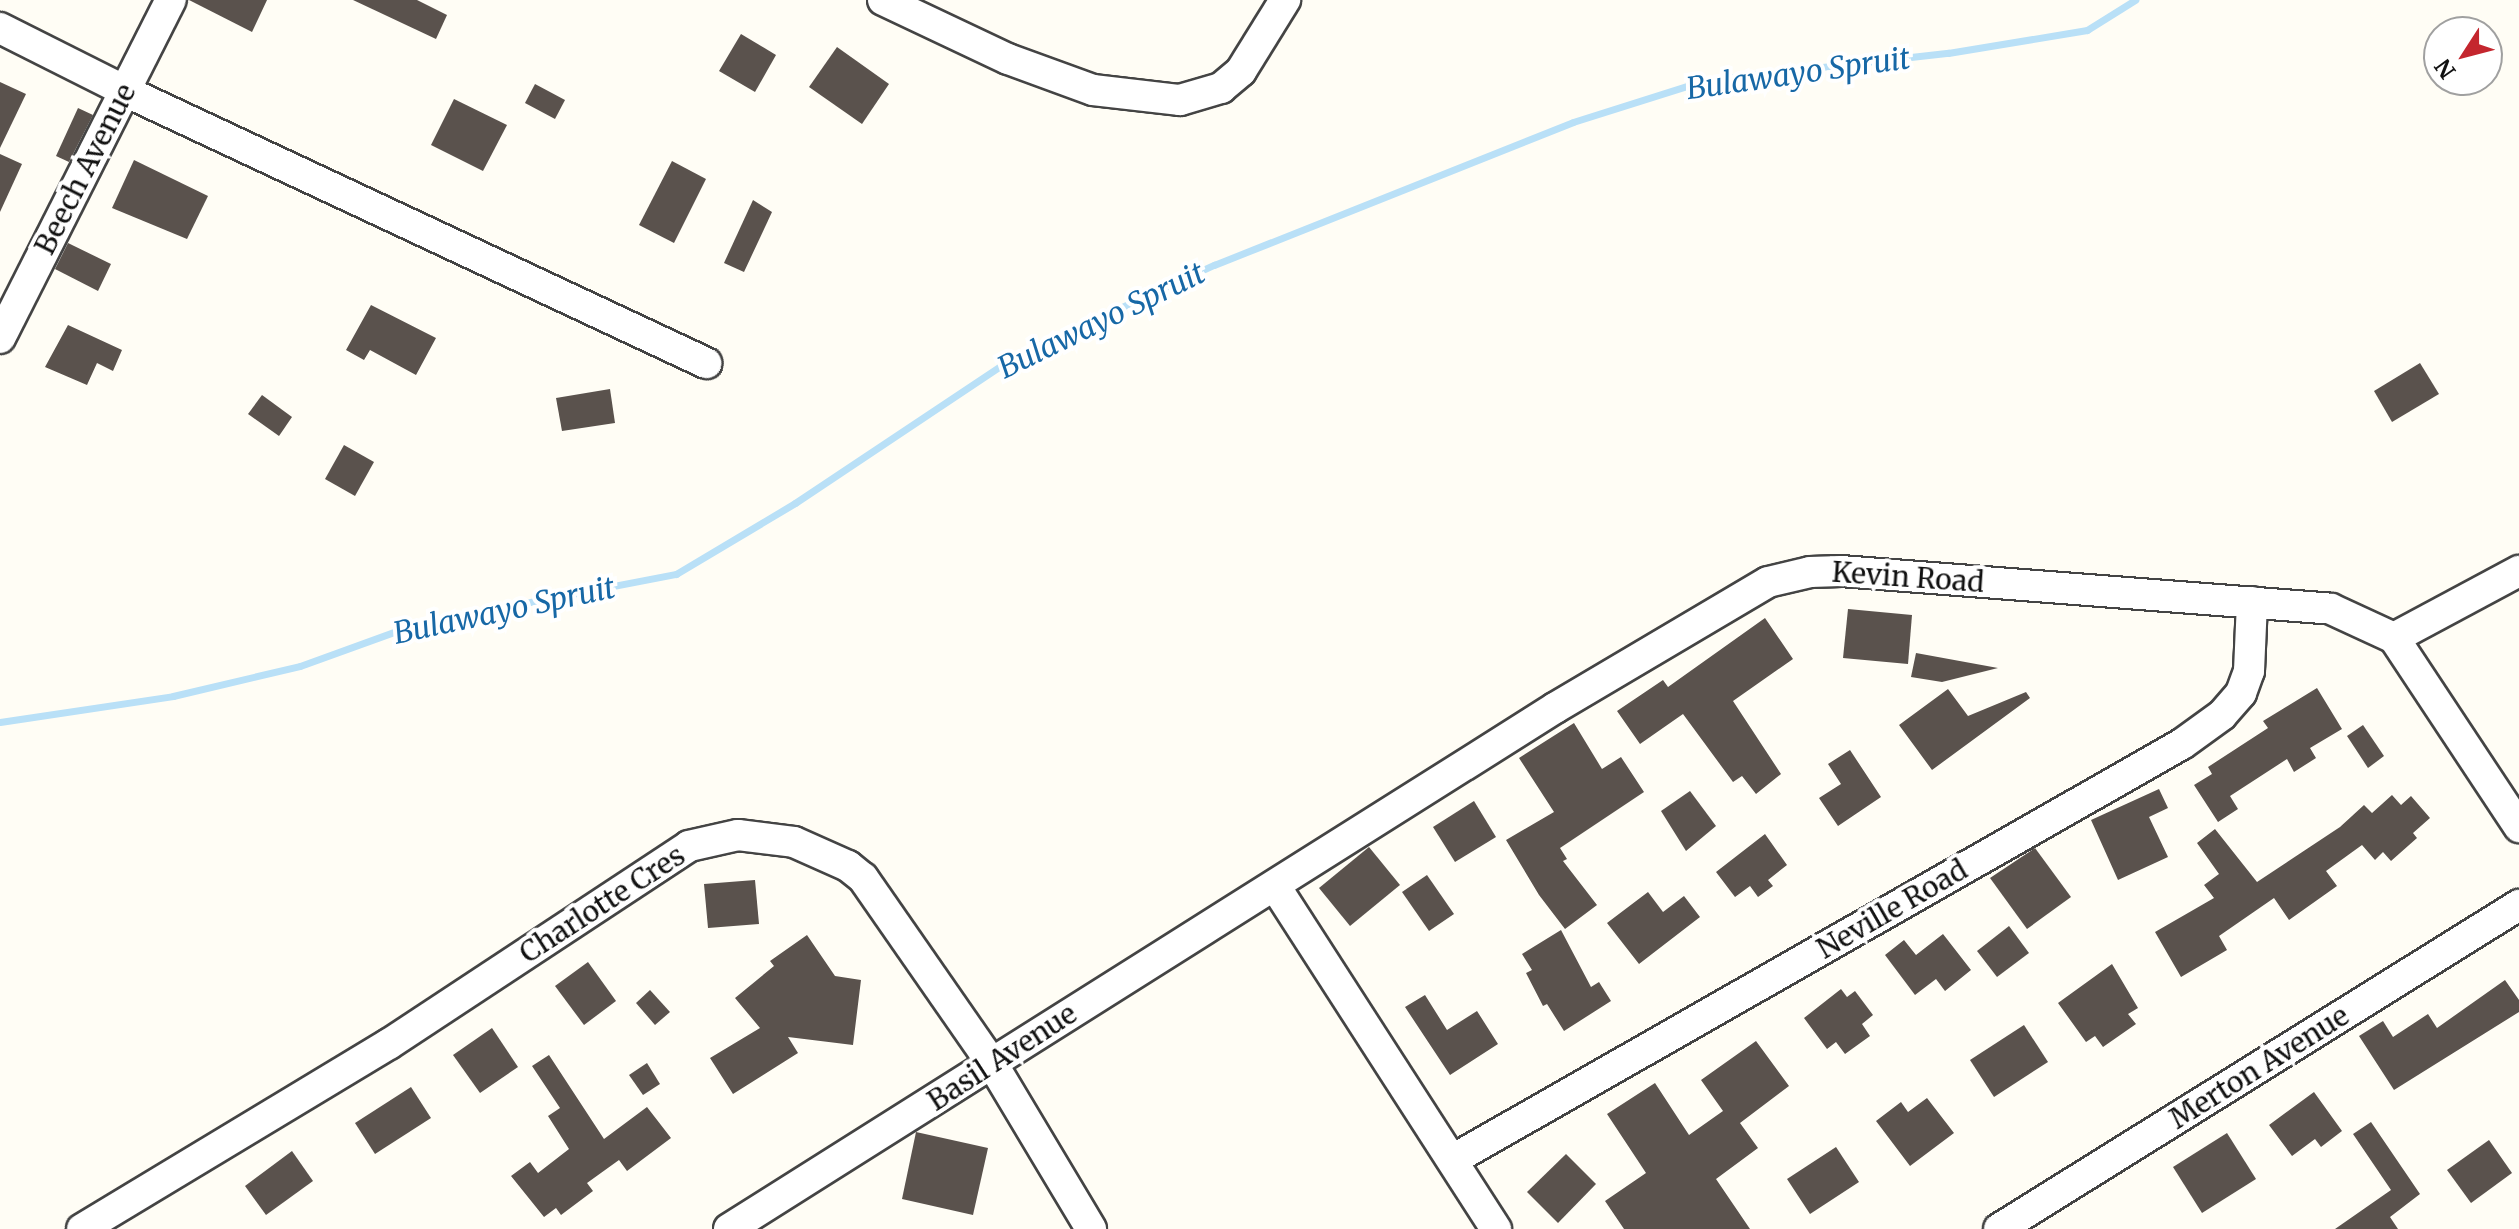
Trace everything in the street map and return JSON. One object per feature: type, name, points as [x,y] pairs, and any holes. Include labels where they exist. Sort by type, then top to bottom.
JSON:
[{"type":"street","name":"Beech Avenue","points":[[0,338],[171,0]]},
{"type":"street","points":[[883,0],[1008,59],[1093,90],[1180,100],[1221,88],[1241,71],[1285,0]]},
{"type":"street","points":[[0,28],[125,91],[706,363]]},
{"type":"street","name":"Kevin Road","points":[[1275,886],[1555,708],[1768,582],[1810,572],[1841,571],[2331,609],[2394,638]]},
{"type":"street","points":[[2519,571],[2394,638],[2519,827]]},
{"type":"street","name":"Neville Road","points":[[1454,1159],[2182,744],[2222,715],[2241,693],[2249,671],[2252,602]]},
{"type":"street","name":"Charlotte Cres","points":[[82,1229],[389,1044],[679,852],[715,838],[738,835],[794,842],[848,866],[863,878],[993,1065],[1091,1229]]},
{"type":"street","points":[[1275,886],[1364,1027],[1454,1159],[1496,1229]]},
{"type":"street","name":"Basil Avenue","points":[[729,1229],[1275,886]]},
{"type":"street","name":"Merton Avenue","points":[[1999,1229],[2519,905]]},
{"type":"building","points":[[189,0],[267,0],[252,32]]},
{"type":"building","points":[[353,0],[417,0],[447,15],[436,39]]},
{"type":"building","points":[[741,34],[776,55],[755,92],[719,71]]},
{"type":"building","points":[[837,47],[889,84],[862,124],[809,87]]},
{"type":"building","points":[[0,82],[26,94],[0,148]]},
{"type":"building","points":[[535,84],[565,100],[555,119],[525,103]]},
{"type":"building","points":[[454,99],[507,125],[483,171],[431,145]]},
{"type":"building","points":[[78,108],[93,115],[69,162],[56,156]]},
{"type":"building","points":[[0,154],[22,164],[0,212]]},
{"type":"building","points":[[134,160],[208,196],[187,239],[112,208]]},
{"type":"building","points":[[672,161],[706,179],[674,243],[639,225]]},
{"type":"building","points":[[753,200],[772,212],[744,272],[724,263]]},
{"type":"building","points":[[68,243],[111,264],[98,291],[55,269]]},
{"type":"building","points":[[371,305],[436,338],[416,375],[370,350],[364,360],[346,350]]},
{"type":"building","points":[[68,325],[122,350],[113,371],[97,363],[87,385],[45,367]]},
{"type":"building","points":[[2420,363],[2439,394],[2392,422],[2374,391]]},
{"type":"building","points":[[610,389],[615,423],[562,431],[556,398]]},
{"type":"building","points":[[262,395],[292,417],[279,436],[248,414]]},
{"type":"building","points":[[344,445],[374,462],[355,496],[325,479]]},
{"type":"building","points":[[1848,609],[1912,615],[1908,664],[1843,658]]},
{"type":"building","points":[[1765,618],[1793,659],[1733,701],[1781,774],[1756,794],[1742,776],[1733,782],[1683,714],[1640,744],[1617,711],[1663,680],[1668,687]]},
{"type":"building","points":[[1916,653],[1998,668],[1942,682],[1911,677]]},
{"type":"building","points":[[2317,688],[2342,729],[2310,748],[2316,758],[2294,772],[2287,759],[2230,796],[2238,809],[2218,822],[2194,785],[2212,774],[2208,767],[2268,728],[2263,721]]},
{"type":"building","points":[[1948,689],[1968,716],[2026,692],[2030,698],[1932,770],[1899,725]]},
{"type":"building","points":[[1574,723],[1602,769],[1621,757],[1644,792],[1560,848],[1567,859],[1563,861],[1597,905],[1565,929],[1539,895],[1506,840],[1554,812],[1519,758]]},
{"type":"building","points":[[2363,725],[2384,756],[2368,768],[2347,736]]},
{"type":"building","points":[[1850,750],[1881,797],[1838,826],[1819,798],[1841,784],[1828,764]]},
{"type":"building","points":[[2159,789],[2168,808],[2149,817],[2168,857],[2118,880],[2091,820]]},
{"type":"building","points":[[1690,791],[1716,826],[1686,851],[1661,811]]},
{"type":"building","points":[[2392,795],[2401,805],[2411,796],[2430,818],[2413,833],[2417,838],[2391,861],[2383,852],[2375,860],[2362,845],[2326,871],[2337,886],[2289,920],[2274,898],[2219,936],[2227,950],[2181,977],[2155,932],[2214,898],[2204,885],[2219,874],[2197,843],[2215,829],[2257,882],[2340,827],[2364,805],[2372,813]]},
{"type":"building","points":[[1474,801],[1496,837],[1455,862],[1433,827]]},
{"type":"building","points":[[1765,834],[1787,865],[1768,880],[1773,886],[1758,897],[1750,886],[1735,897],[1716,872]]},
{"type":"building","points":[[1369,847],[1400,885],[1350,926],[1319,888]]},
{"type":"building","points":[[2035,848],[2071,897],[2027,929],[1990,878]]},
{"type":"building","points":[[1427,875],[1454,914],[1429,931],[1402,892]]},
{"type":"building","points":[[755,880],[759,924],[708,928],[704,884]]},
{"type":"building","points":[[1648,892],[1663,912],[1684,896],[1700,917],[1639,964],[1607,923]]},
{"type":"building","points":[[2009,926],[2029,953],[1997,977],[1977,951]]},
{"type":"building","points":[[1561,930],[1591,987],[1599,982],[1611,1001],[1564,1031],[1547,1004],[1543,1006],[1526,973],[1532,970],[1522,954]]},
{"type":"building","points":[[1943,934],[1971,970],[1945,991],[1936,979],[1915,995],[1885,955],[1904,940],[1916,955]]},
{"type":"building","points":[[807,935],[835,976],[861,980],[853,1045],[788,1037],[798,1053],[733,1094],[710,1058],[760,1028],[735,998],[774,966],[770,961]]},
{"type":"building","points":[[588,962],[616,1001],[584,1025],[555,986]]},
{"type":"building","points":[[2112,964],[2138,1008],[2128,1014],[2136,1024],[2103,1047],[2095,1036],[2086,1042],[2058,1003]]},
{"type":"building","points":[[2505,980],[2519,1000],[2519,1012],[2394,1090],[2359,1036],[2383,1021],[2393,1037],[2428,1014],[2437,1028]]},
{"type":"building","points":[[1841,989],[1847,997],[1855,991],[1873,1015],[1862,1024],[1870,1036],[1845,1054],[1836,1042],[1827,1049],[1804,1018]]},
{"type":"building","points":[[650,990],[670,1012],[655,1025],[636,1003]]},
{"type":"building","points":[[1425,995],[1447,1030],[1477,1011],[1498,1044],[1450,1075],[1405,1007]]},
{"type":"building","points":[[2024,1025],[2048,1062],[1994,1097],[1970,1060]]},
{"type":"building","points":[[492,1028],[518,1067],[480,1093],[453,1055]]},
{"type":"building","points":[[1756,1041],[1789,1086],[1740,1123],[1758,1148],[1716,1179],[1750,1229],[1624,1229],[1605,1201],[1646,1173],[1607,1114],[1655,1083],[1689,1135],[1723,1111],[1701,1080]]},
{"type":"building","points":[[549,1055],[604,1139],[647,1107],[671,1138],[627,1171],[619,1160],[587,1183],[593,1191],[561,1215],[556,1208],[544,1217],[511,1176],[530,1162],[538,1173],[569,1149],[548,1116],[560,1108],[532,1066]]},
{"type":"building","points":[[647,1063],[660,1084],[643,1095],[629,1075]]},
{"type":"building","points":[[411,1087],[431,1118],[375,1154],[355,1123]]},
{"type":"building","points":[[2314,1092],[2342,1131],[2321,1147],[2315,1139],[2292,1156],[2269,1125]]},
{"type":"building","points":[[1927,1098],[1954,1133],[1910,1166],[1876,1121],[1901,1102],[1908,1112]]},
{"type":"building","points":[[2371,1122],[2420,1194],[2390,1217],[2398,1229],[2335,1229],[2391,1190],[2353,1134]]},
{"type":"building","points":[[916,1132],[988,1148],[973,1215],[902,1199]]},
{"type":"building","points":[[2227,1133],[2256,1179],[2202,1213],[2173,1167]]},
{"type":"building","points":[[2489,1140],[2512,1173],[2471,1203],[2447,1170]]},
{"type":"building","points":[[1836,1147],[1859,1182],[1810,1214],[1787,1179]]},
{"type":"building","points":[[292,1151],[313,1181],[266,1215],[245,1186]]},
{"type":"building","points":[[1566,1154],[1596,1184],[1558,1223],[1527,1192]]},
{"type":"waterway","name":"Bulawayo Spruit","points":[[0,722],[173,696],[300,666],[416,624],[676,574],[795,503],[1017,355],[1214,265],[1573,122],[1706,80],[1948,53],[2087,30],[2135,0]]}]
